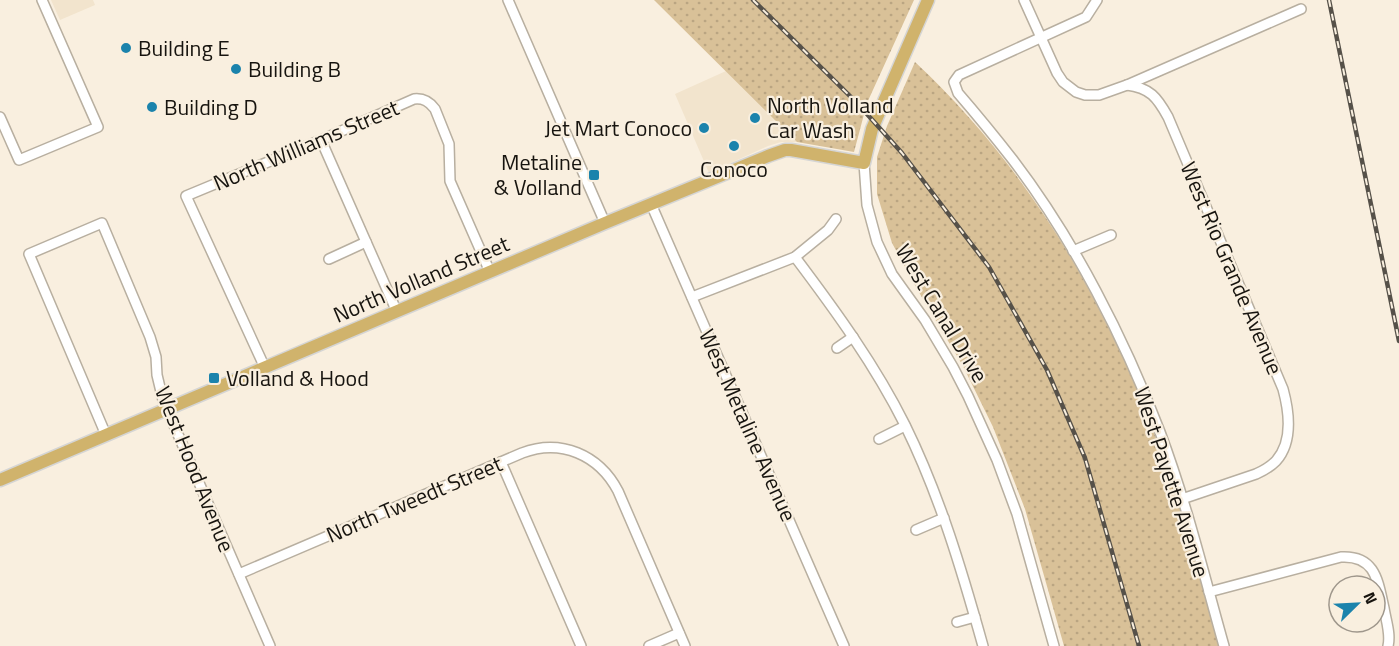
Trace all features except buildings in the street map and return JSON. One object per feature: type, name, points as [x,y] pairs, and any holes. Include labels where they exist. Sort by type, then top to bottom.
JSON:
[{"type":"main road","name":"West Canal Drive","points":[[864,163],[872,129],[928,0]]},
{"type":"main road","name":"North Volland Street","points":[[0,480],[605,223],[785,150],[864,163]]},
{"type":"street","points":[[0,117],[19,160],[98,127],[42,0]]},
{"type":"street","points":[[508,0],[605,223]]},
{"type":"street","points":[[1024,0],[1057,73],[1063,82],[1084,95],[1099,95],[1127,85],[1302,9]]},
{"type":"street","points":[[1041,37],[1086,17],[1097,0]]},
{"type":"street","name":"West Payette Avenue","points":[[1041,37],[959,75],[954,82],[958,93],[1014,161],[1044,205],[1111,319],[1161,433],[1224,646]]},
{"type":"street","name":"West Rio Grande Avenue","points":[[1127,85],[1146,90],[1155,98],[1168,117],[1283,389],[1288,407],[1288,429],[1282,454],[1267,469],[1182,499]]},
{"type":"street","name":"North Williams Street","points":[[265,368],[186,196],[414,99],[426,100],[435,109],[447,138],[450,181],[490,272]]},
{"type":"street","points":[[321,140],[397,312]]},
{"type":"street","name":"West Canal Drive","points":[[864,163],[867,205],[877,242],[892,274],[925,320],[953,367],[997,460],[1020,523],[1054,646]]},
{"type":"street","name":"West Metaline Avenue","points":[[651,204],[844,646]]},
{"type":"street","points":[[692,297],[795,256],[828,230],[836,219]]},
{"type":"street","name":"West Hood Avenue","points":[[106,435],[29,254],[102,223],[150,337],[156,357],[159,385],[167,409],[270,646]]},
{"type":"street","points":[[1073,251],[1111,235]]},
{"type":"street","points":[[329,259],[366,242]]},
{"type":"street","points":[[795,256],[853,338],[905,426],[944,518],[983,646]]},
{"type":"street","points":[[837,348],[853,338]]},
{"type":"street","points":[[879,439],[905,426]]},
{"type":"street","name":"North Tweedt Street","points":[[239,574],[532,449],[559,448],[592,460],[608,475],[618,492],[679,633]]},
{"type":"street","points":[[501,462],[581,646]]},
{"type":"street","points":[[916,530],[944,518]]},
{"type":"street","points":[[1209,592],[1341,557],[1360,559],[1369,565],[1377,577],[1389,632],[1388,646]]},
{"type":"street","points":[[957,622],[975,617]]},
{"type":"street","points":[[649,646],[679,633],[685,646]]},
{"type":"shaded area","points":[[51,0],[93,0],[95,5],[60,20]]},
{"type":"shaded area","points":[[654,0],[914,0],[867,103],[854,152],[797,142]]},
{"type":"shaded area","points":[[915,62],[996,149],[1043,214],[1085,282],[1127,365],[1163,458],[1187,531],[1219,646],[1064,646],[1025,509],[993,427],[963,366],[892,243],[877,194],[877,157],[887,126]]},
{"type":"shaded area","points":[[726,71],[797,142],[781,142],[768,146],[709,173],[675,94]]},
{"type":"railway","points":[[753,0],[858,104],[902,153],[989,267],[1047,370],[1085,458],[1139,646]]},
{"type":"railway","points":[[1329,0],[1399,341]]},
{"type":"place","name":"Building E","points":[[126,48]]},
{"type":"place","name":"Building B","points":[[236,69]]},
{"type":"place","name":"Building D","points":[[152,107]]},
{"type":"place","name":"North Volland Car Wash","points":[[755,118]]},
{"type":"place","name":"Jet Mart Conoco","points":[[704,128]]},
{"type":"place","name":"Conoco","points":[[734,146]]},
{"type":"place","name":"Metaline & Volland","points":[[594,175]]},
{"type":"place","name":"Volland & Hood","points":[[214,378]]}]
